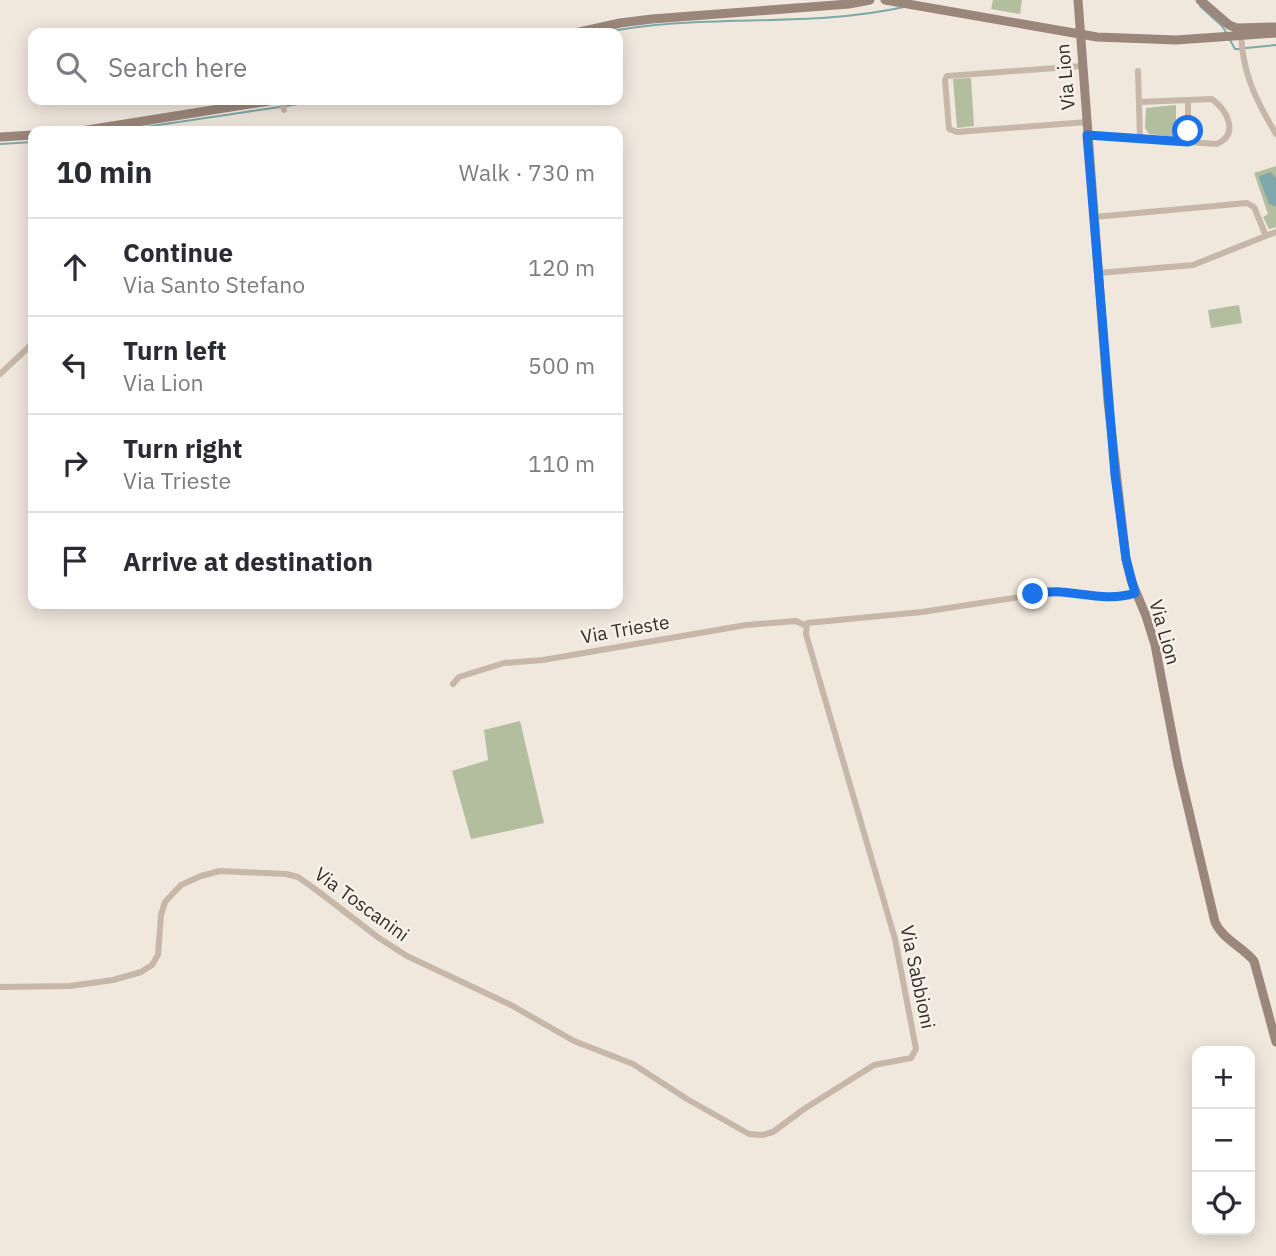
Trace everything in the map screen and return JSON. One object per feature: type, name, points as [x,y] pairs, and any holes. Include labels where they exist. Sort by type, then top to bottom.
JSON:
[{"type":"street","points":[[596,28],[645,19],[849,4],[866,0]]},
{"type":"street","points":[[887,0],[1079,35],[1140,40],[1276,33]]},
{"type":"street","name":"Via Lion","points":[[1077,0],[1108,401],[1119,512],[1128,569],[1153,638],[1178,765],[1215,922],[1224,936],[1247,952],[1254,961],[1276,1042]]},
{"type":"street","points":[[1200,0],[1234,27],[1276,27]]},
{"type":"street","points":[[1238,35],[1244,68],[1257,101],[1276,134]]},
{"type":"street","points":[[1082,66],[947,76],[945,79],[949,129],[957,132],[1087,122]]},
{"type":"street","points":[[1138,71],[1140,139]]},
{"type":"street","points":[[1087,135],[1217,144],[1227,138],[1230,125],[1224,110],[1212,99],[1139,102]]},
{"type":"street","points":[[1188,100],[1188,142]]},
{"type":"street","points":[[113,126],[265,105]]},
{"type":"street","points":[[0,137],[28,135]]},
{"type":"street","points":[[1094,217],[1247,203],[1254,207],[1266,236]]},
{"type":"street","points":[[1098,273],[1193,265],[1276,232]]},
{"type":"street","points":[[0,374],[28,347]]},
{"type":"street","name":"Via Trieste","points":[[453,684],[459,677],[504,663],[543,660],[747,625],[796,621],[807,624],[922,612],[1052,592],[1093,596],[1123,596],[1135,593]]},
{"type":"street","name":"Via Sabbioni","points":[[545,1024],[574,1041],[633,1064],[687,1099],[755,1136],[773,1132],[874,1065],[915,1055],[916,1043],[895,939],[806,634],[807,624]]},
{"type":"street","name":"Via Toscanini","points":[[0,987],[71,986],[113,980],[141,972],[152,965],[158,955],[161,915],[165,902],[181,885],[220,871],[258,872],[298,877],[407,956],[545,1024]]},
{"type":"green space","points":[[993,0],[1022,0],[1020,14],[991,9]]},
{"type":"green space","points":[[971,78],[974,126],[957,128],[953,79]]},
{"type":"green space","points":[[1176,105],[1176,137],[1149,134],[1145,128],[1146,108]]},
{"type":"green space","points":[[1276,166],[1276,227],[1269,229],[1263,217],[1268,214],[1254,173]]},
{"type":"green space","points":[[1239,305],[1242,323],[1211,328],[1208,310]]},
{"type":"green space","points":[[520,721],[544,823],[471,839],[452,771],[488,760],[484,730]]},
{"type":"water","points":[[1271,172],[1276,178],[1276,207],[1269,204],[1259,178]]},
{"type":"waterway","points":[[1200,6],[1226,32]]},
{"type":"waterway","points":[[623,30],[677,23],[867,14],[904,7]]},
{"type":"waterway","points":[[1230,40],[1235,49],[1240,49]]},
{"type":"waterway","points":[[1246,48],[1276,45]]},
{"type":"waterway","points":[[286,106],[292,105]]},
{"type":"waterway","points":[[152,126],[280,107]]},
{"type":"waterway","points":[[0,144],[28,142]]},
{"type":"route","points":[[1033,594],[1059,591],[1123,596],[1135,593],[1126,559],[1115,475],[1087,135],[1188,142],[1188,131]]}]
